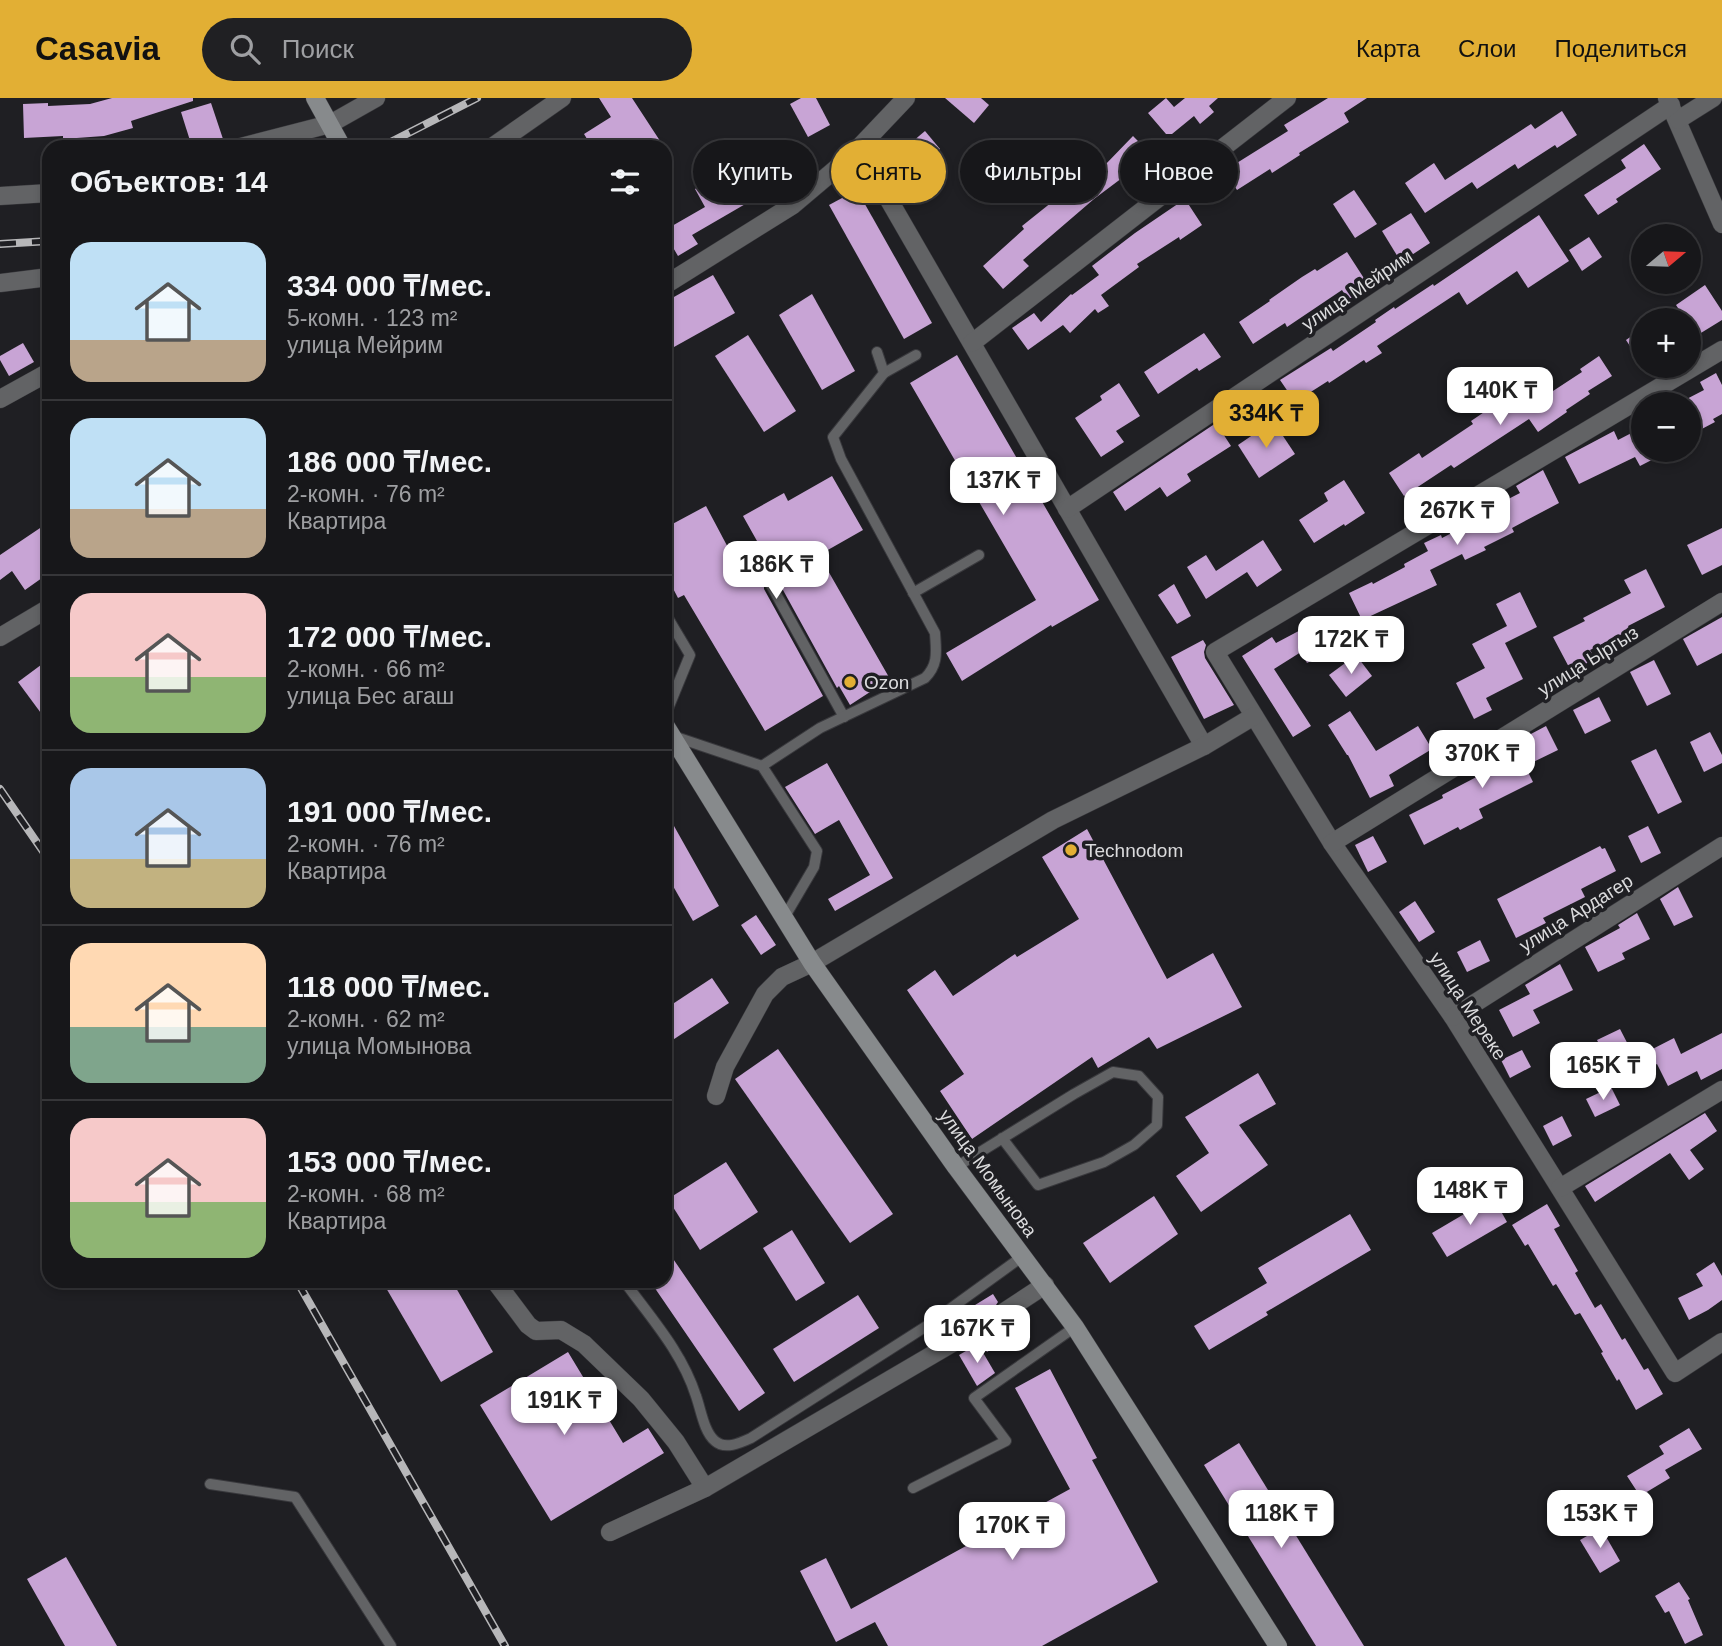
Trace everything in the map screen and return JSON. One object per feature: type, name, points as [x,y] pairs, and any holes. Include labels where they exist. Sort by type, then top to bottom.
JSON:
[{"type":"main road","points":[[315,98],[338,140]]},
{"type":"main road","name":"улица Момынова","points":[[672,737],[812,963],[956,1167],[1075,1327],[1278,1646]]},
{"type":"street","points":[[268,140],[330,124],[376,98]]},
{"type":"street","points":[[502,140],[562,98]]},
{"type":"street","points":[[867,140],[906,98]]},
{"type":"street","points":[[972,343],[1287,98]]},
{"type":"street","name":"улица Мейрим","points":[[1068,509],[1672,108],[1713,98]]},
{"type":"street","points":[[1672,108],[1722,223]]},
{"type":"street","points":[[672,281],[793,205],[831,172]]},
{"type":"street","points":[[0,196],[42,193]]},
{"type":"street","points":[[891,203],[1204,746]]},
{"type":"street","points":[[0,283],[42,278]]},
{"type":"street","name":"улица Мереке","points":[[1722,351],[1215,652],[1332,844],[1452,1017],[1675,1373],[1722,1342]]},
{"type":"street","points":[[0,400],[42,376]]},
{"type":"street","name":"улица Ыргыз","points":[[1332,844],[1722,602]]},
{"type":"street","points":[[0,637],[42,612]]},
{"type":"street","points":[[716,1096],[725,1067],[765,994],[782,977],[812,963],[1053,820],[1204,746],[1254,716]]},
{"type":"street","name":"улица Ардагер","points":[[1452,1017],[1722,846]]},
{"type":"street","points":[[1560,1188],[1722,1090]]},
{"type":"street","points":[[1004,1311],[1045,1285]]},
{"type":"street","points":[[500,1288],[528,1325],[536,1331],[561,1330],[584,1344],[641,1399],[676,1442],[705,1488]]},
{"type":"street","points":[[610,1532],[705,1488],[973,1331]]},
{"type":"lane","points":[[877,352],[884,373]]},
{"type":"lane","points":[[762,766],[820,728],[925,678],[933,671],[936,656],[935,633],[841,459],[833,437],[884,373],[916,355]]},
{"type":"lane","points":[[913,593],[979,555]]},
{"type":"lane","points":[[771,585],[844,717]]},
{"type":"lane","points":[[672,625],[690,655],[672,699]]},
{"type":"lane","points":[[672,732],[762,766],[817,851],[814,867],[784,918]]},
{"type":"lane","points":[[956,1167],[1002,1138],[1074,1094],[1114,1072],[1139,1076],[1158,1097],[1157,1125],[1134,1145],[1104,1162],[1038,1185],[1002,1138]]},
{"type":"lane","points":[[629,1288],[680,1357],[692,1382],[707,1429],[713,1440],[722,1446],[751,1438],[925,1327],[1023,1256]]},
{"type":"lane","points":[[913,1488],[1006,1441],[974,1398],[1075,1327]]},
{"type":"lane","points":[[210,1484],[295,1497],[391,1646]]},
{"type":"building","points":[[112,98],[193,98],[193,101],[131,121],[133,128],[104,136],[24,138],[23,104],[90,104]]},
{"type":"building","points":[[599,98],[632,98],[659,140],[588,140],[584,134],[611,117]]},
{"type":"building","points":[[801,98],[816,98],[830,125],[808,137],[790,104]]},
{"type":"building","points":[[945,98],[981,98],[989,105],[974,123]]},
{"type":"building","points":[[1166,98],[1174,107],[1185,98],[1218,98],[1209,106],[1214,112],[1200,124],[1194,116],[1172,134],[1166,134],[1148,113]]},
{"type":"building","points":[[1328,98],[1367,98],[1344,113],[1349,122],[1272,173],[1270,169],[1238,189],[1238,162],[1288,131],[1284,125]]},
{"type":"building","points":[[211,103],[223,139],[190,140],[181,112]]},
{"type":"building","points":[[1562,111],[1577,135],[1557,148],[1555,145],[1518,169],[1515,164],[1477,189],[1472,182],[1425,213],[1405,183],[1434,163],[1445,180],[1531,124],[1535,129]]},
{"type":"building","points":[[925,131],[932,140],[914,140]]},
{"type":"building","points":[[1644,144],[1661,169],[1616,199],[1618,202],[1598,215],[1584,195],[1626,168],[1621,160]]},
{"type":"building","points":[[1120,149],[1120,180],[1106,190],[1106,164]]},
{"type":"building","points":[[1354,190],[1377,224],[1355,238],[1333,204]]},
{"type":"building","points":[[703,203],[747,203],[692,235],[698,244],[678,256],[672,246],[672,226],[705,207]]},
{"type":"building","points":[[864,203],[932,323],[904,339],[829,205]]},
{"type":"building","points":[[1051,203],[1089,203],[1023,260],[1029,266],[1003,289],[983,266],[1024,229],[1022,226]]},
{"type":"building","points":[[1179,203],[1188,203],[1202,225],[1137,264],[1139,267],[1101,295],[1109,306],[1098,313],[1095,309],[1070,333],[1063,325],[1028,350],[1012,328],[1034,313],[1041,322],[1071,294],[1099,275],[1092,266]]},
{"type":"building","points":[[1411,213],[1430,243],[1401,262],[1382,231]]},
{"type":"building","points":[[1539,215],[1569,261],[1528,288],[1517,271],[1467,305],[1459,292],[1377,346],[1382,353],[1366,363],[1364,360],[1295,402],[1280,380],[1331,348],[1333,351],[1394,307],[1395,309],[1433,284],[1434,286]]},
{"type":"building","points":[[1589,237],[1602,257],[1582,271],[1569,250]]},
{"type":"building","points":[[1347,252],[1369,286],[1348,300],[1342,290],[1287,327],[1285,323],[1253,344],[1239,322],[1302,277]]},
{"type":"building","points":[[713,275],[735,313],[674,347],[672,298]]},
{"type":"building","points":[[1705,285],[1722,311],[1722,320],[1701,333],[1701,308],[1678,308],[1676,305],[1692,294],[1701,294],[1701,288]]},
{"type":"building","points":[[812,294],[855,371],[822,390],[779,315]]},
{"type":"building","points":[[1204,333],[1221,357],[1199,371],[1197,368],[1158,394],[1144,372]]},
{"type":"building","points":[[748,335],[796,411],[764,432],[715,356]]},
{"type":"building","points":[[23,343],[34,362],[9,376],[0,356]]},
{"type":"building","points":[[957,355],[1099,600],[1052,627],[1051,625],[962,681],[946,653],[1036,600],[910,383]]},
{"type":"building","points":[[1599,356],[1612,376],[1588,391],[1590,394],[1538,432],[1529,419],[1454,468],[1451,465],[1404,496],[1389,473],[1419,453],[1422,458],[1473,424],[1471,421],[1499,402],[1506,413],[1549,385],[1553,391],[1582,372],[1580,369]]},
{"type":"building","points":[[1716,373],[1722,385],[1722,414],[1713,419],[1715,422],[1701,429],[1700,392],[1704,390],[1700,382]]},
{"type":"building","points":[[1119,383],[1140,416],[1116,431],[1124,442],[1101,457],[1075,418],[1102,400],[1100,396]]},
{"type":"building","points":[[1273,421],[1295,454],[1259,478],[1238,445]]},
{"type":"building","points":[[1216,423],[1231,446],[1187,474],[1191,481],[1167,497],[1160,487],[1125,511],[1113,492]]},
{"type":"building","points":[[1614,431],[1618,440],[1631,433],[1631,459],[1579,484],[1565,457]]},
{"type":"building","points":[[1543,470],[1559,503],[1512,528],[1514,532],[1484,547],[1486,550],[1465,560],[1462,554],[1430,570],[1437,585],[1362,620],[1349,593],[1405,567],[1404,564],[1428,551],[1424,543],[1441,535],[1442,538],[1477,520],[1475,516],[1520,493],[1516,486]]},
{"type":"building","points":[[832,476],[863,530],[819,555],[890,679],[850,705],[839,686],[837,688],[778,581],[768,578],[764,582],[764,589],[823,696],[765,731],[684,595],[678,598],[672,586],[672,524],[706,506],[741,572],[766,557],[743,516],[784,493],[788,501]]},
{"type":"building","points":[[1344,480],[1365,513],[1314,543],[1299,520],[1328,501],[1324,493]]},
{"type":"building","points":[[42,527],[42,578],[25,590],[12,571],[0,580],[0,555]]},
{"type":"building","points":[[1722,528],[1722,565],[1702,575],[1687,545]]},
{"type":"building","points":[[1263,540],[1282,570],[1257,587],[1247,572],[1206,599],[1187,567],[1206,555],[1216,571]]},
{"type":"building","points":[[1646,569],[1665,607],[1628,626],[1630,630],[1590,650],[1595,659],[1571,671],[1553,637],[1631,593],[1624,580]]},
{"type":"building","points":[[1174,584],[1191,616],[1177,624],[1158,595]]},
{"type":"building","points":[[1520,592],[1537,627],[1505,643],[1523,679],[1486,698],[1492,710],[1474,719],[1456,683],[1485,668],[1472,644],[1507,626],[1496,604]]},
{"type":"building","points":[[1722,617],[1722,653],[1697,666],[1683,639]]},
{"type":"building","points":[[1310,625],[1325,654],[1307,663],[1301,652],[1274,669],[1311,726],[1293,737],[1242,656],[1272,637],[1276,643]]},
{"type":"building","points":[[1203,640],[1206,645],[1205,658],[1234,705],[1204,719],[1171,657]]},
{"type":"building","points":[[1356,655],[1372,676],[1346,697],[1329,675]]},
{"type":"building","points":[[1654,660],[1671,694],[1647,706],[1630,672]]},
{"type":"building","points":[[42,664],[42,715],[18,682]]},
{"type":"building","points":[[1599,697],[1611,721],[1585,734],[1573,710]]},
{"type":"building","points":[[1350,711],[1376,751],[1418,726],[1432,749],[1389,775],[1394,786],[1370,798],[1348,755],[1328,725]]},
{"type":"building","points":[[1546,726],[1558,750],[1525,766],[1533,782],[1479,809],[1483,818],[1460,830],[1458,827],[1424,845],[1409,815],[1486,772],[1483,767],[1532,743],[1529,735]]},
{"type":"building","points":[[1710,732],[1722,755],[1722,763],[1704,772],[1690,742]]},
{"type":"building","points":[[1656,749],[1682,802],[1658,814],[1631,761]]},
{"type":"building","points":[[827,763],[893,878],[835,911],[828,899],[870,875],[839,820],[815,834],[785,787]]},
{"type":"building","points":[[672,822],[719,906],[693,921],[672,884]]},
{"type":"building","points":[[1648,826],[1661,853],[1641,863],[1628,836]]},
{"type":"building","points":[[1087,829],[1167,979],[1213,953],[1242,1007],[1157,1049],[1149,1037],[1098,1068],[1092,1057],[972,1139],[940,1091],[964,1074],[907,990],[935,970],[953,996],[1015,954],[1017,957],[1079,919],[1042,857]]},
{"type":"building","points":[[1373,836],[1387,862],[1368,872],[1355,845]]},
{"type":"building","points":[[1600,846],[1605,848],[1616,871],[1581,889],[1585,897],[1543,918],[1546,923],[1516,938],[1497,899]]},
{"type":"building","points":[[1678,887],[1693,917],[1674,926],[1660,899]]},
{"type":"building","points":[[1415,901],[1435,932],[1419,942],[1399,912]]},
{"type":"building","points":[[1637,913],[1650,939],[1622,953],[1625,959],[1598,972],[1585,947],[1620,928],[1618,925]]},
{"type":"building","points":[[756,915],[776,945],[761,955],[741,925]]},
{"type":"building","points":[[1480,940],[1490,961],[1467,972],[1457,952]]},
{"type":"building","points":[[1560,964],[1573,990],[1533,1010],[1540,1023],[1513,1037],[1499,1010],[1530,994],[1525,985]]},
{"type":"building","points":[[712,978],[729,1003],[672,1040],[672,1004]]},
{"type":"building","points":[[1620,1029],[1635,1058],[1674,1038],[1681,1054],[1722,1033],[1722,1069],[1701,1080],[1697,1071],[1668,1086],[1657,1064],[1619,1084],[1597,1040]]},
{"type":"building","points":[[778,1049],[893,1214],[850,1243],[735,1079]]},
{"type":"building","points":[[1522,1050],[1531,1067],[1510,1078],[1501,1060]]},
{"type":"building","points":[[1258,1073],[1276,1104],[1239,1125],[1268,1165],[1201,1212],[1176,1176],[1209,1153],[1185,1117]]},
{"type":"building","points":[[1611,1087],[1620,1105],[1595,1117],[1586,1099]]},
{"type":"building","points":[[1705,1113],[1717,1131],[1690,1150],[1704,1169],[1689,1180],[1670,1153],[1595,1202],[1585,1186]]},
{"type":"building","points":[[1562,1116],[1572,1136],[1553,1146],[1543,1126]]},
{"type":"building","points":[[726,1162],[758,1212],[700,1250],[672,1205],[672,1196]]},
{"type":"building","points":[[1154,1196],[1178,1234],[1110,1283],[1083,1243]]},
{"type":"building","points":[[1493,1197],[1507,1222],[1447,1257],[1432,1233]]},
{"type":"building","points":[[1547,1204],[1560,1226],[1554,1229],[1595,1308],[1601,1304],[1622,1340],[1625,1338],[1644,1370],[1648,1368],[1663,1394],[1636,1410],[1580,1313],[1575,1315],[1556,1284],[1553,1286],[1528,1244],[1525,1246],[1512,1225]]},
{"type":"building","points":[[1350,1214],[1371,1250],[1266,1312],[1268,1315],[1209,1350],[1194,1326],[1267,1283],[1258,1268]]},
{"type":"building","points":[[792,1230],[825,1283],[796,1301],[763,1248]]},
{"type":"building","points":[[672,1257],[765,1393],[739,1411],[655,1288],[672,1288]]},
{"type":"building","points":[[1714,1262],[1722,1276],[1722,1300],[1689,1320],[1678,1298],[1703,1286],[1696,1274]]},
{"type":"building","points":[[386,1288],[456,1288],[493,1352],[441,1382]]},
{"type":"building","points":[[993,1294],[998,1302],[994,1308],[994,1318],[1000,1322],[1010,1322],[1017,1333],[987,1352],[979,1340],[984,1332],[982,1325],[974,1320],[967,1321],[962,1313]]},
{"type":"building","points":[[858,1295],[879,1328],[794,1382],[773,1349]]},
{"type":"building","points":[[978,1344],[995,1373],[977,1386],[959,1355]]},
{"type":"building","points":[[568,1352],[623,1443],[648,1428],[664,1453],[551,1521],[480,1405]]},
{"type":"building","points":[[1050,1369],[1097,1458],[1092,1460],[1158,1582],[1042,1646],[888,1646],[875,1622],[836,1642],[800,1571],[826,1558],[851,1609],[1070,1489],[1015,1388]]},
{"type":"building","points":[[1689,1428],[1702,1449],[1665,1470],[1670,1478],[1640,1496],[1627,1476],[1664,1454],[1659,1446]]},
{"type":"building","points":[[1239,1443],[1364,1646],[1316,1646],[1204,1465]]},
{"type":"building","points":[[1601,1528],[1620,1561],[1600,1573],[1580,1540]]},
{"type":"building","points":[[66,1557],[117,1646],[65,1646],[27,1579]]},
{"type":"building","points":[[1679,1582],[1690,1599],[1688,1600],[1703,1635],[1685,1644],[1669,1611],[1665,1613],[1655,1596]]},
{"type":"tunnel","points":[[973,1331],[1004,1312]]},
{"type":"railway","points":[[395,140],[477,98]]},
{"type":"railway","points":[[0,244],[42,241]]},
{"type":"railway","points":[[0,789],[42,850]]},
{"type":"railway","points":[[301,1288],[505,1646]]},
{"type":"place","name":"Ozon","points":[[850,682]]},
{"type":"place","name":"Technodom","points":[[1071,850]]}]
